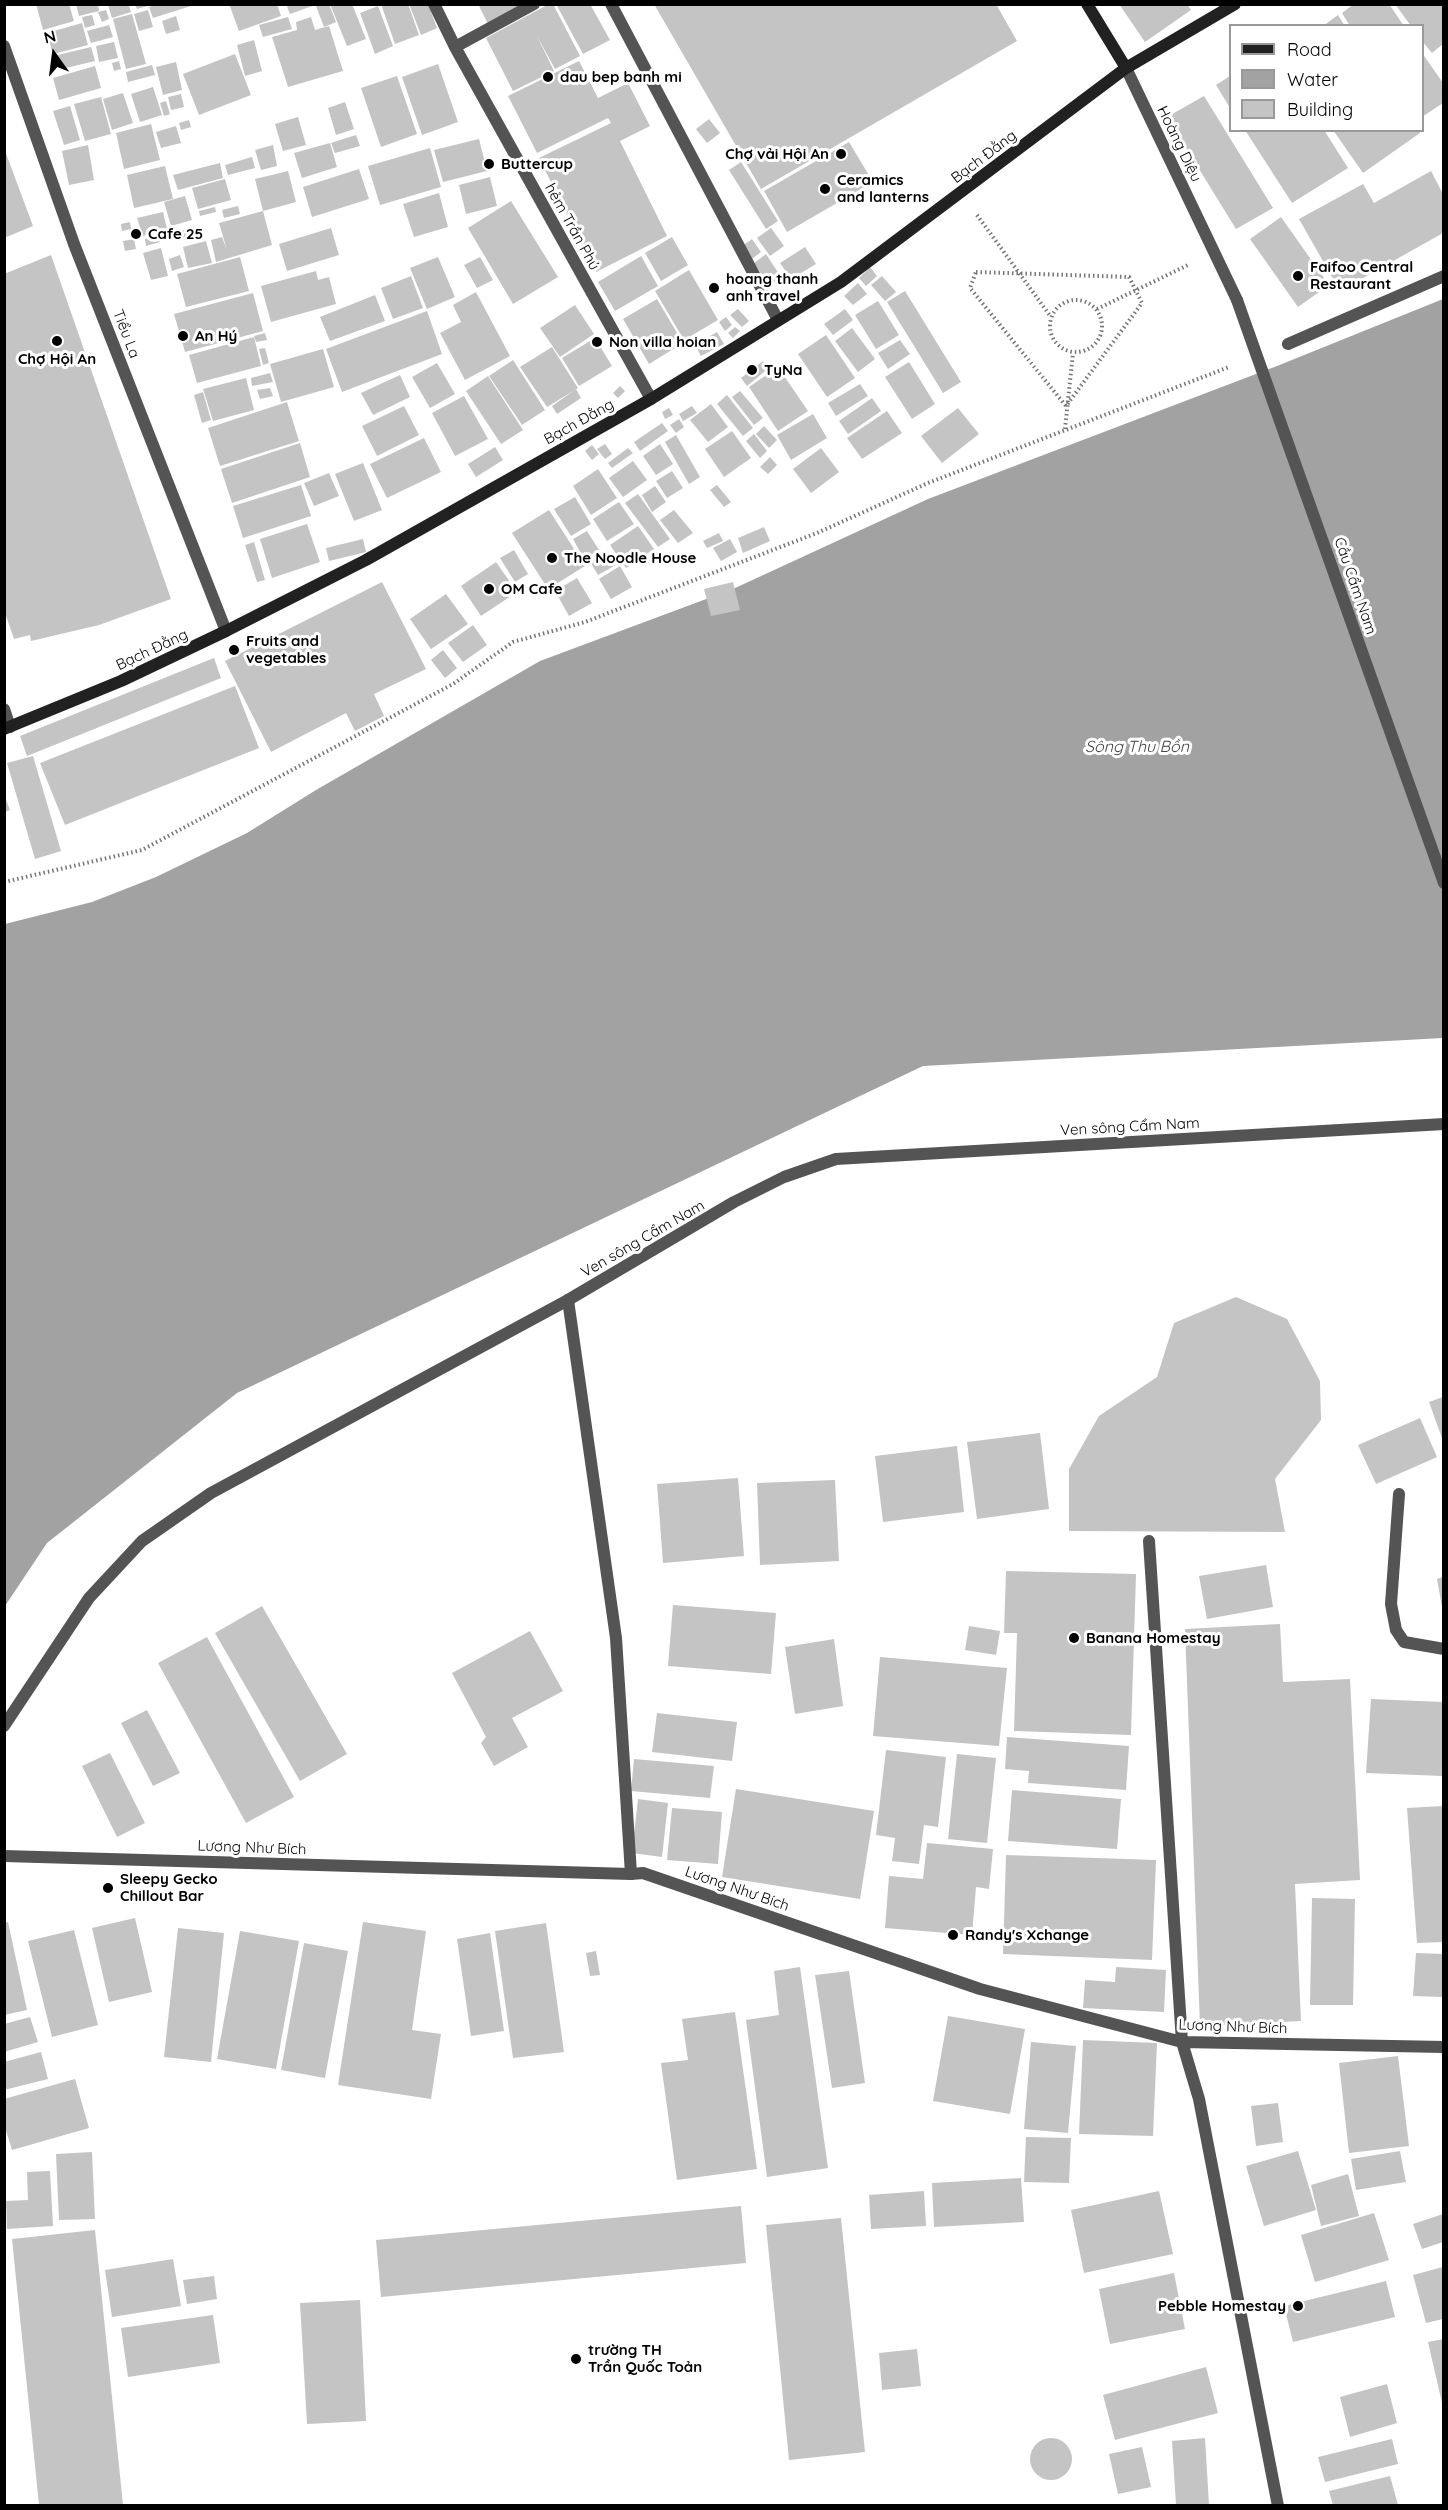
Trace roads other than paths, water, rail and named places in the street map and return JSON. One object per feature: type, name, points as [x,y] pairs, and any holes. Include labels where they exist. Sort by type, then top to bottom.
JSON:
[{"type":"street","name":"hẻm Trần Phú","points":[[434,4],[454,47],[651,399]]},
{"type":"street","points":[[454,47],[534,4]]},
{"type":"street","points":[[610,4],[778,320]]},
{"type":"street","name":"Hoàng Diệu","points":[[1087,4],[1126,68],[1238,300]]},
{"type":"street","name":"Bạch Đằng","points":[[7,728],[121,681],[366,560],[465,502],[651,399],[841,282],[1126,68],[1235,4]]},
{"type":"street","name":"Tiểu La","points":[[4,45],[74,244],[226,631]]},
{"type":"street","points":[[1288,344],[1443,276]]},
{"type":"street","name":"Cầu Cẩm Nam","points":[[1238,300],[1443,883]]},
{"type":"street","points":[[4,710],[7,728]]},
{"type":"street","name":"Ven sông Cẩm Nam","points":[[4,1726],[89,1598],[142,1541],[211,1493],[568,1300],[734,1202],[784,1177],[836,1159],[1443,1124]]},
{"type":"street","points":[[568,1300],[616,1638],[631,1874]]},
{"type":"street","points":[[1399,1494],[1391,1604],[1396,1630],[1404,1642],[1443,1649]]},
{"type":"street","points":[[1149,1541],[1182,2042],[1199,2099],[1278,2505]]},
{"type":"street","name":"Lương Như Bích","points":[[4,1856],[643,1873],[980,1989],[1182,2042],[1443,2047]]},
{"type":"water","name":"Sông Thu Bồn","points":[[1443,299],[1443,1038],[923,1066],[237,1393],[47,1543],[5,1606],[5,924],[92,902],[156,877],[247,833],[316,790],[540,661],[733,589],[928,499],[1277,366]]},
{"type":"place","name":"dau bep banh mi","points":[[548,77]]},
{"type":"place","name":"Chợ vải Hội An","points":[[841,154]]},
{"type":"place","name":"Buttercup","points":[[489,164]]},
{"type":"place","name":"Ceramics and lanterns","points":[[825,189]]},
{"type":"place","name":"Cafe 25","points":[[136,234]]},
{"type":"place","name":"Faifoo Central Restaurant","points":[[1298,276]]},
{"type":"place","name":"hoang thanh anh travel","points":[[714,288]]},
{"type":"place","name":"An Hý","points":[[183,336]]},
{"type":"place","name":"Chợ Hội An","points":[[57,341]]},
{"type":"place","name":"Non villa hoian","points":[[597,342]]},
{"type":"place","name":"TyNa","points":[[752,370]]},
{"type":"place","name":"The Noodle House","points":[[552,558]]},
{"type":"place","name":"OM Cafe","points":[[489,589]]},
{"type":"place","name":"Fruits and vegetables","points":[[234,650]]},
{"type":"place","name":"Banana Homestay","points":[[1074,1638]]},
{"type":"place","name":"Sleepy Gecko Chillout Bar","points":[[108,1888]]},
{"type":"place","name":"Randy's Xchange","points":[[953,1935]]},
{"type":"place","name":"Pebble Homestay","points":[[1298,2306]]},
{"type":"place","name":"trường TH Trần Quốc Toản","points":[[576,2359]]}]
